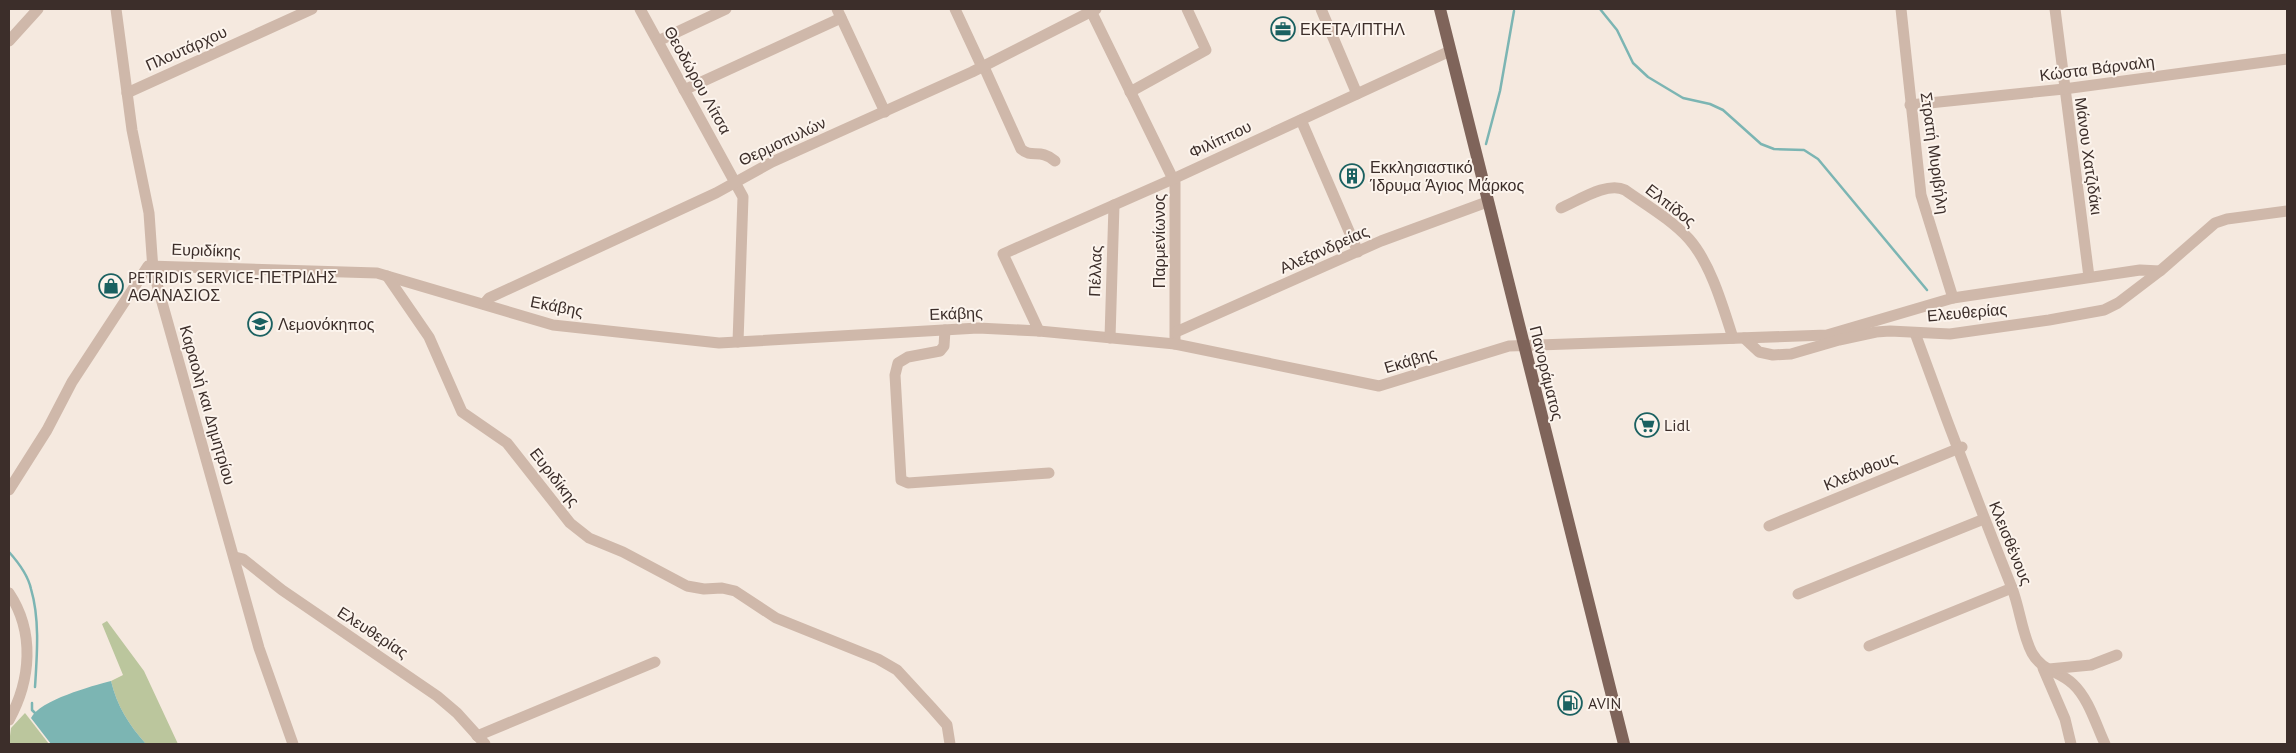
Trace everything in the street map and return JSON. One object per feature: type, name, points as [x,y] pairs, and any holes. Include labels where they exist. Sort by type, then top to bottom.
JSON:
[{"type":"main road","name":"Πανοράματος","points":[[1440,9],[1624,744]]},
{"type":"street","points":[[9,40],[38,9]]},
{"type":"street","name":"Καραολή και Δημητρίου","points":[[116,9],[132,130],[149,213],[153,265],[263,662],[293,744]]},
{"type":"street","name":"Πλουτάρχου","points":[[127,93],[312,9]]},
{"type":"street","name":"Θεοδώρου Λίτσα","points":[[640,9],[736,181],[744,199],[738,342]]},
{"type":"street","points":[[658,40],[726,9]]},
{"type":"street","points":[[955,9],[1021,149],[1028,153],[1046,154],[1055,161]]},
{"type":"street","points":[[1130,92],[1206,50],[1187,9]]},
{"type":"street","points":[[1321,9],[1357,94]]},
{"type":"street","name":"Στρατή Μυριβήλη","points":[[1901,9],[1921,195],[1953,298]]},
{"type":"street","name":"Μάνου Χατζιδάκι","points":[[2055,9],[2089,277]]},
{"type":"street","name":"Θερμοπυλών","points":[[484,304],[489,298],[716,193],[772,162],[983,67],[1092,10]]},
{"type":"street","name":"Παρμενίωνος","points":[[1092,10],[1173,179],[1176,192],[1175,344]]},
{"type":"street","points":[[684,90],[839,14],[885,112]]},
{"type":"street","name":"Φιλίππου","points":[[1038,331],[1003,254],[1173,179],[1450,51]]},
{"type":"street","name":"Κώστα Βάρναλη","points":[[1910,105],[2064,89],[2287,59]]},
{"type":"street","points":[[1301,120],[1358,252]]},
{"type":"street","name":"Ελπίδος","points":[[1561,208],[1606,188],[1616,187],[1625,190],[1676,227],[1693,244],[1703,260],[1739,338]]},
{"type":"street","name":"Αλεξανδρείας","points":[[1176,332],[1358,252],[1487,202]]},
{"type":"street","name":"Πέλλας","points":[[1110,338],[1114,205]]},
{"type":"street","name":"Ελευθερίας","points":[[1739,338],[1759,352],[1774,356],[1791,354],[1839,340],[1876,332],[1965,332],[2104,310],[2118,304],[2160,271],[2210,227],[2221,220],[2287,211]]},
{"type":"street","points":[[9,490],[47,430],[77,374],[135,284],[148,266],[153,265]]},
{"type":"street","name":"Ευριδίκης","points":[[153,265],[363,271],[387,276],[429,337],[462,412],[507,443],[570,523],[590,538],[623,552],[687,586],[704,589],[722,588],[736,592],[776,618],[878,659],[897,670],[947,725],[950,744]]},
{"type":"street","name":"Ελευθερίας","points":[[1523,344],[1827,335],[1953,298],[2140,270],[2160,271]]},
{"type":"street","name":"Εκάβης","points":[[387,276],[553,325],[719,342],[978,328],[1038,331],[1175,344],[1379,386],[1509,346],[1523,344]]},
{"type":"street","points":[[945,330],[944,346],[940,351],[908,357],[898,363],[895,376],[901,480],[908,483],[1049,473]]},
{"type":"street","name":"Κλεισθένους","points":[[1916,333],[1960,448],[1984,519],[2012,588],[2032,653],[2045,668],[2066,720],[2071,744]]},
{"type":"street","name":"Κλεάνθους","points":[[1769,526],[1960,448]]},
{"type":"street","points":[[1798,594],[1984,519]]},
{"type":"street","name":"Ελευθερίας","points":[[235,557],[242,559],[282,590],[437,696],[481,740]]},
{"type":"street","points":[[1869,646],[2012,588]]},
{"type":"street","points":[[9,593],[23,618],[27,638],[25,694],[9,720]]},
{"type":"street","points":[[2045,668],[2091,665],[2117,655]]},
{"type":"street","points":[[481,740],[655,662]]},
{"type":"street","points":[[2045,668],[2066,678],[2080,691],[2105,744]]},
{"type":"green space","points":[[107,621],[144,671],[178,744],[146,744],[124,715],[111,681],[123,675],[102,624]]},
{"type":"green space","points":[[25,713],[49,744],[9,744],[11,728]]},
{"type":"water","points":[[111,681],[124,715],[146,744],[51,744],[31,718],[36,711],[55,700]]},
{"type":"waterway","points":[[1600,9],[1617,30],[1633,63],[1648,77],[1683,98],[1710,104],[1723,110],[1761,144],[1774,149],[1804,150],[1818,159],[1927,290]]},
{"type":"waterway","points":[[1486,144],[1500,91],[1514,11]]},
{"type":"waterway","points":[[9,552],[25,574],[30,584],[34,601],[37,638],[35,687]]},
{"type":"waterway","points":[[32,703],[32,710],[36,714]]},
{"type":"place","name":"ΕΚΕΤΑ/ΙΠΤΗΛ","points":[[1283,29]]},
{"type":"place","name":"Εκκλησιαστικό Ίδρυμα Άγιος Μάρκος","points":[[1352,176]]},
{"type":"place","name":"PETRIDIS SERVICE-ΠΕΤΡΙΔΗΣ ΑΘΑΝΑΣΙΟΣ","points":[[111,286]]},
{"type":"place","name":"Λεμονόκηπος","points":[[260,324]]},
{"type":"place","name":"Lidl","points":[[1647,425]]},
{"type":"place","name":"AVIN","points":[[1570,703]]}]
